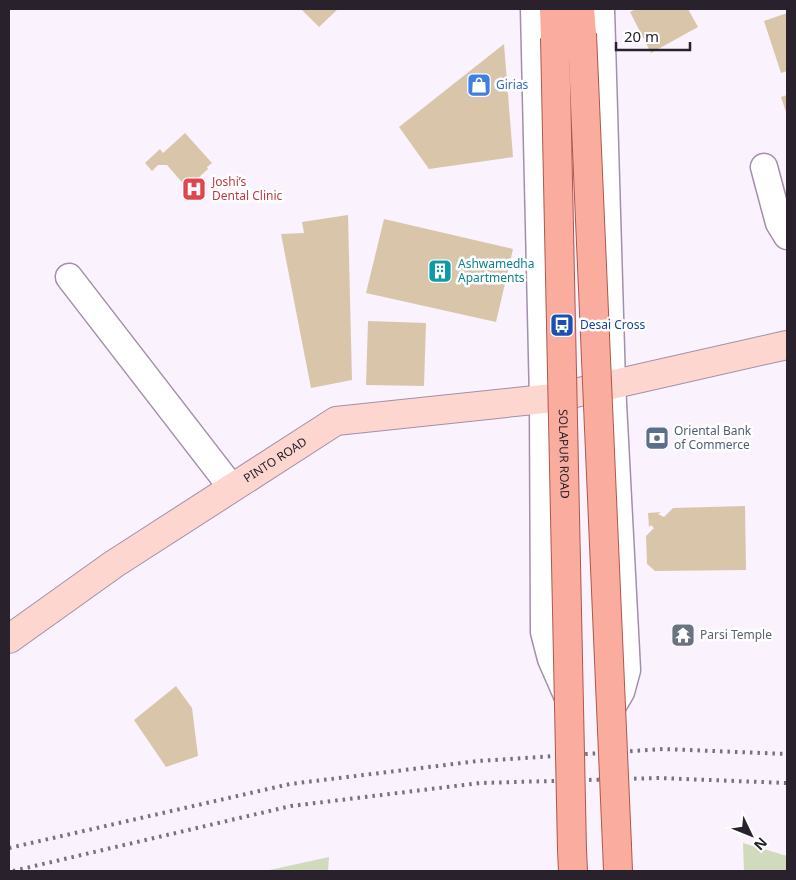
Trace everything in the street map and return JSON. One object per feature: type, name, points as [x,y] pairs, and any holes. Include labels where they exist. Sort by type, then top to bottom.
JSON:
[{"type":"main road","name":"SOLAPUR ROAD","points":[[554,9],[573,861]]},
{"type":"main road","points":[[581,21],[618,858]]},
{"type":"street","points":[[534,9],[542,399],[544,632],[551,660],[569,701]]},
{"type":"street","points":[[601,9],[612,384],[627,670],[621,692],[611,709]]},
{"type":"street","points":[[764,167],[778,223],[787,236]]},
{"type":"street","points":[[69,277],[232,488]]},
{"type":"street","name":"PINTO ROAD","points":[[9,640],[114,564],[336,421],[542,399],[583,392],[787,345]]},
{"type":"green space","points":[[743,843],[787,856],[787,871],[744,871]]},
{"type":"green space","points":[[329,857],[328,871],[265,871]]},
{"type":"building","points":[[301,9],[338,9],[319,27]]},
{"type":"building","points":[[636,9],[688,9],[698,27],[651,53],[630,12]]},
{"type":"building","points":[[787,13],[787,71],[781,73],[764,21]]},
{"type":"building","name":"Girias","points":[[504,44],[513,157],[429,169],[399,127]]},
{"type":"building","points":[[787,95],[787,115],[781,97]]},
{"type":"building","points":[[185,133],[212,163],[187,188],[167,165],[158,165],[152,171],[145,163],[160,149],[163,153]]},
{"type":"building","points":[[348,215],[352,380],[311,388],[281,234],[304,233],[302,222]]},
{"type":"building","name":"Ashwamedha Apartments","points":[[384,219],[513,249],[496,322],[366,293]]},
{"type":"building","points":[[368,321],[426,323],[424,386],[366,385]]},
{"type":"building","points":[[745,506],[746,570],[655,571],[647,564],[646,536],[654,528],[651,525],[649,527],[648,513],[661,512],[658,514],[664,517],[673,508]]},
{"type":"building","points":[[176,686],[192,708],[198,756],[166,767],[134,720]]},
{"type":"railway","points":[[9,848],[290,784],[478,761],[664,749],[787,754]]},
{"type":"railway","points":[[13,871],[291,806],[480,783],[658,778],[787,783]]},
{"type":"place","name":"Girias","points":[[479,85]]},
{"type":"place","name":"Joshi’s Dental Clinic","points":[[194,189]]},
{"type":"place","name":"Ashwamedha Apartments","points":[[440,271]]},
{"type":"place","name":"Desai Cross","points":[[562,325]]},
{"type":"place","name":"Oriental Bank of Commerce","points":[[657,438]]},
{"type":"place","name":"Parsi Temple","points":[[683,635]]}]
